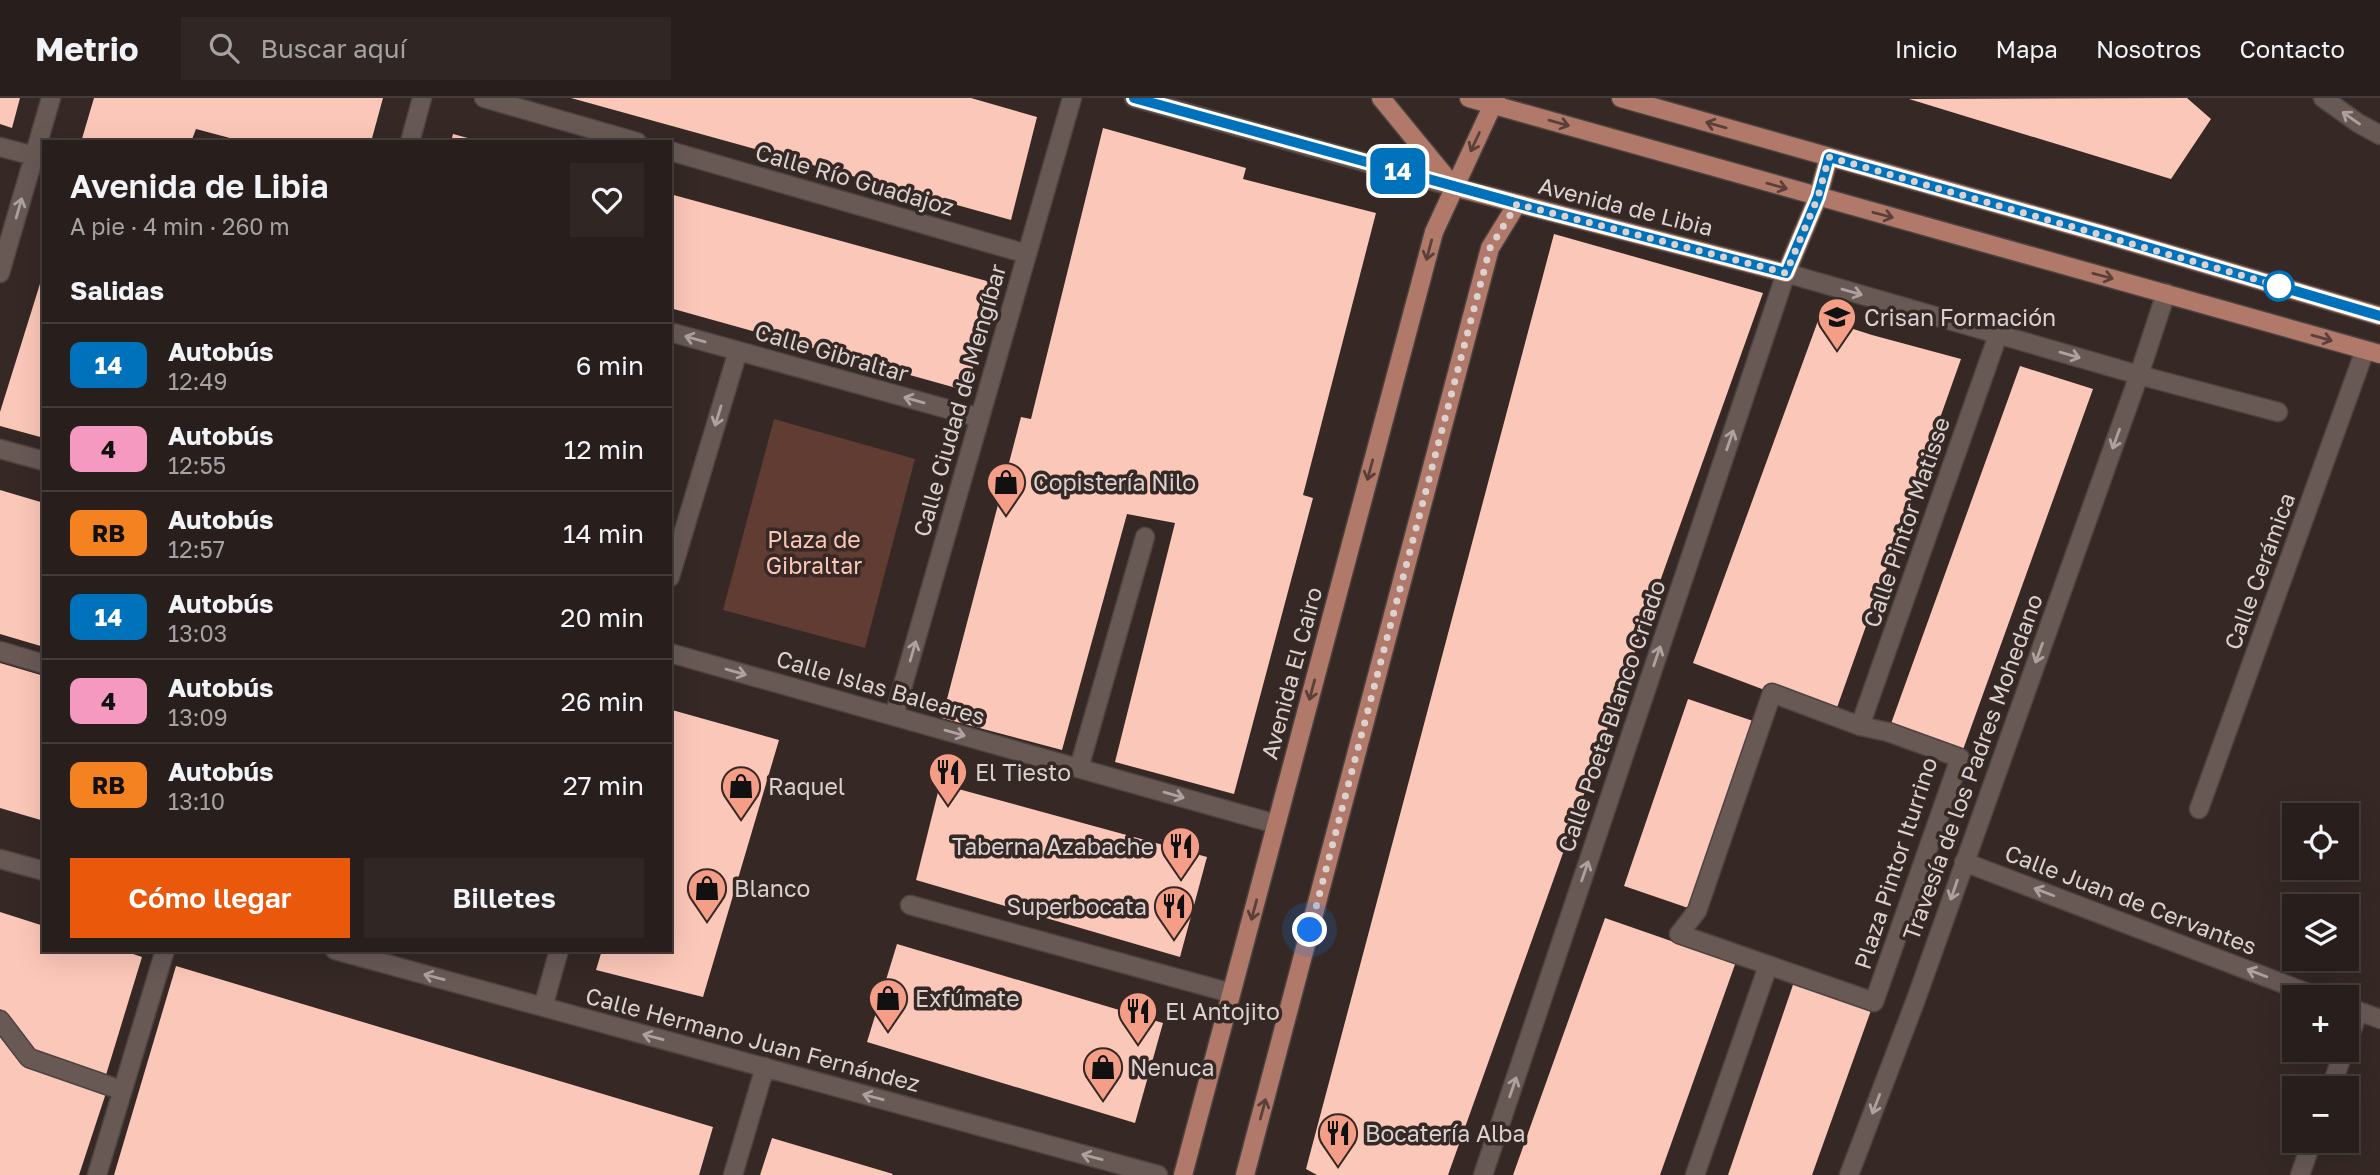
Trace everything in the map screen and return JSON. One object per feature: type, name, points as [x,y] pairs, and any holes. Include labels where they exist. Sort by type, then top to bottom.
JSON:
[{"type":"main road","points":[[1381,98],[1454,187],[1494,101]]},
{"type":"main road","points":[[1469,98],[1494,101],[1818,197],[2372,352]]},
{"type":"main road","points":[[1621,98],[2106,235],[2380,316]]},
{"type":"main road","points":[[1786,273],[1818,197],[1829,157]]},
{"type":"main road","name":"Avenida de Libia","points":[[1454,187],[1786,273]]},
{"type":"main road","name":"Avenida El Cairo","points":[[1183,1175],[1434,232],[1454,187]]},
{"type":"main road","points":[[1245,1175],[1486,262],[1490,248],[1517,204]]},
{"type":"street","points":[[0,273],[51,98]]},
{"type":"street","points":[[411,140],[422,98]]},
{"type":"street","points":[[484,98],[630,140]]},
{"type":"street","name":"Calle Ciudad de Mengíbar","points":[[894,716],[1072,98]]},
{"type":"street","name":"Avenida de Libia","points":[[1134,98],[1454,187]]},
{"type":"street","points":[[2323,98],[2380,135]]},
{"type":"street","points":[[0,147],[34,156]]},
{"type":"street","name":"Calle Río Guadajoz","points":[[672,152],[1027,254]]},
{"type":"street","name":"Avenida de Libia","points":[[1786,273],[2139,375],[2278,412]]},
{"type":"street","name":"Calle Poeta Blanco Criado","points":[[1483,1175],[1786,273]]},
{"type":"street","points":[[2139,375],[2166,293]]},
{"type":"street","name":"Calle Gibraltar","points":[[672,333],[980,418]]},
{"type":"street","name":"Calle Pintor Matisse","points":[[1860,726],[1998,335]]},
{"type":"street","points":[[672,570],[738,351]]},
{"type":"street","name":"Calle Cerámica","points":[[2199,809],[2372,352]]},
{"type":"street","name":"Travesía de los Padres Mohedano","points":[[1849,1175],[1915,1002],[2139,375]]},
{"type":"street","points":[[0,449],[42,460]]},
{"type":"street","points":[[1079,768],[1145,537]]},
{"type":"street","points":[[0,651],[42,663]]},
{"type":"street","name":"Calle Islas Baleares","points":[[672,654],[1276,824]]},
{"type":"street","name":"Plaza Pintor Iturrino","points":[[1772,693],[1860,726],[1888,732],[1960,758],[1874,1002],[1679,934],[1698,911],[1772,693]]},
{"type":"street","points":[[0,859],[42,870]]},
{"type":"street","name":"Calle Juan de Cervantes","points":[[1964,862],[2286,985]]},
{"type":"street","points":[[910,905],[1231,993]]},
{"type":"street","points":[[97,1175],[164,952]]},
{"type":"street","name":"Calle Hermano Juan Fernández","points":[[342,952],[1158,1175]]},
{"type":"street","points":[[542,1007],[558,952]]},
{"type":"street","points":[[1695,1175],[1768,966]]},
{"type":"street","points":[[2359,1012],[2380,1019]]},
{"type":"street","points":[[0,1020],[29,1058],[121,1090]]},
{"type":"street","points":[[733,1175],[765,1068]]},
{"type":"street","points":[[2300,1175],[2308,1153]]},
{"type":"green space","name":"Plaza de Gibraltar","points":[[774,419],[915,459],[865,648],[723,610]]},
{"type":"building","points":[[0,98],[20,98],[12,128],[0,124]]},
{"type":"building","points":[[94,98],[383,98],[372,140],[237,140],[196,129],[192,140],[82,140]]},
{"type":"building","points":[[571,98],[971,98],[1037,117],[1011,220]]},
{"type":"building","points":[[2187,98],[2211,119],[2171,179],[1909,99]]},
{"type":"building","points":[[1103,128],[1246,168],[1243,179],[1376,213],[1303,495],[1313,498],[1234,794],[1115,762],[1175,523],[1127,514],[1062,750],[942,718],[1021,417],[1031,419]]},
{"type":"building","points":[[453,134],[475,140],[452,140]]},
{"type":"building","points":[[672,195],[994,283],[967,391],[672,309]]},
{"type":"building","points":[[1554,234],[1763,293],[1448,1175],[1317,1175],[1306,1169]]},
{"type":"building","points":[[42,277],[42,437],[0,426],[0,412]]},
{"type":"building","points":[[1819,318],[1961,359],[1834,716],[1693,663]]},
{"type":"building","points":[[2020,366],[2093,389],[1960,758],[1888,732]]},
{"type":"building","points":[[0,490],[42,502],[42,646],[0,634]]},
{"type":"building","points":[[0,663],[42,675],[42,820],[0,808]]},
{"type":"building","points":[[1688,699],[1762,724],[1697,911],[1624,886]]},
{"type":"building","points":[[672,710],[779,740],[703,997],[596,970],[601,952],[672,952]]},
{"type":"building","points":[[940,784],[1207,857],[1180,957],[916,880]]},
{"type":"building","points":[[0,912],[42,925],[42,952],[127,952],[142,957],[106,1075],[35,1053],[0,1009]]},
{"type":"building","points":[[1605,918],[1674,942],[1679,934],[1738,956],[1660,1175],[1513,1175]]},
{"type":"building","points":[[897,944],[1163,1023],[1135,1123],[867,1042]]},
{"type":"building","points":[[176,966],[713,1127],[699,1175],[114,1175]]},
{"type":"building","points":[[1796,976],[1874,1002],[1812,1175],[1728,1175]]},
{"type":"building","points":[[0,1037],[21,1064],[106,1093],[79,1175],[0,1175]]},
{"type":"building","points":[[772,1138],[893,1174],[760,1175]]},
{"type":"bus line","name":"14","points":[[1134,98],[1530,207],[1786,273],[1818,197],[1829,157],[2380,316]]},
{"type":"place","name":"Crisan Formación","points":[[1837,351]]},
{"type":"place","name":"Copistería Nilo","points":[[1006,516]]},
{"type":"place","name":"El Tiesto","points":[[948,806]]},
{"type":"place","name":"Raquel","points":[[741,820]]},
{"type":"place","name":"Taberna Azabache","points":[[1181,880]]},
{"type":"place","name":"Blanco","points":[[707,922]]},
{"type":"place","name":"Superbocata","points":[[1174,940]]},
{"type":"place","name":"Exfúmate","points":[[888,1032]]},
{"type":"place","name":"El Antojito","points":[[1138,1045]]},
{"type":"place","name":"Nenuca","points":[[1103,1101]]},
{"type":"place","name":"Bocatería Alba","points":[[1338,1167]]},
{"type":"route","points":[[1310,930],[1490,248],[1517,204],[1786,273],[1818,197],[1829,157],[2279,286]]}]
